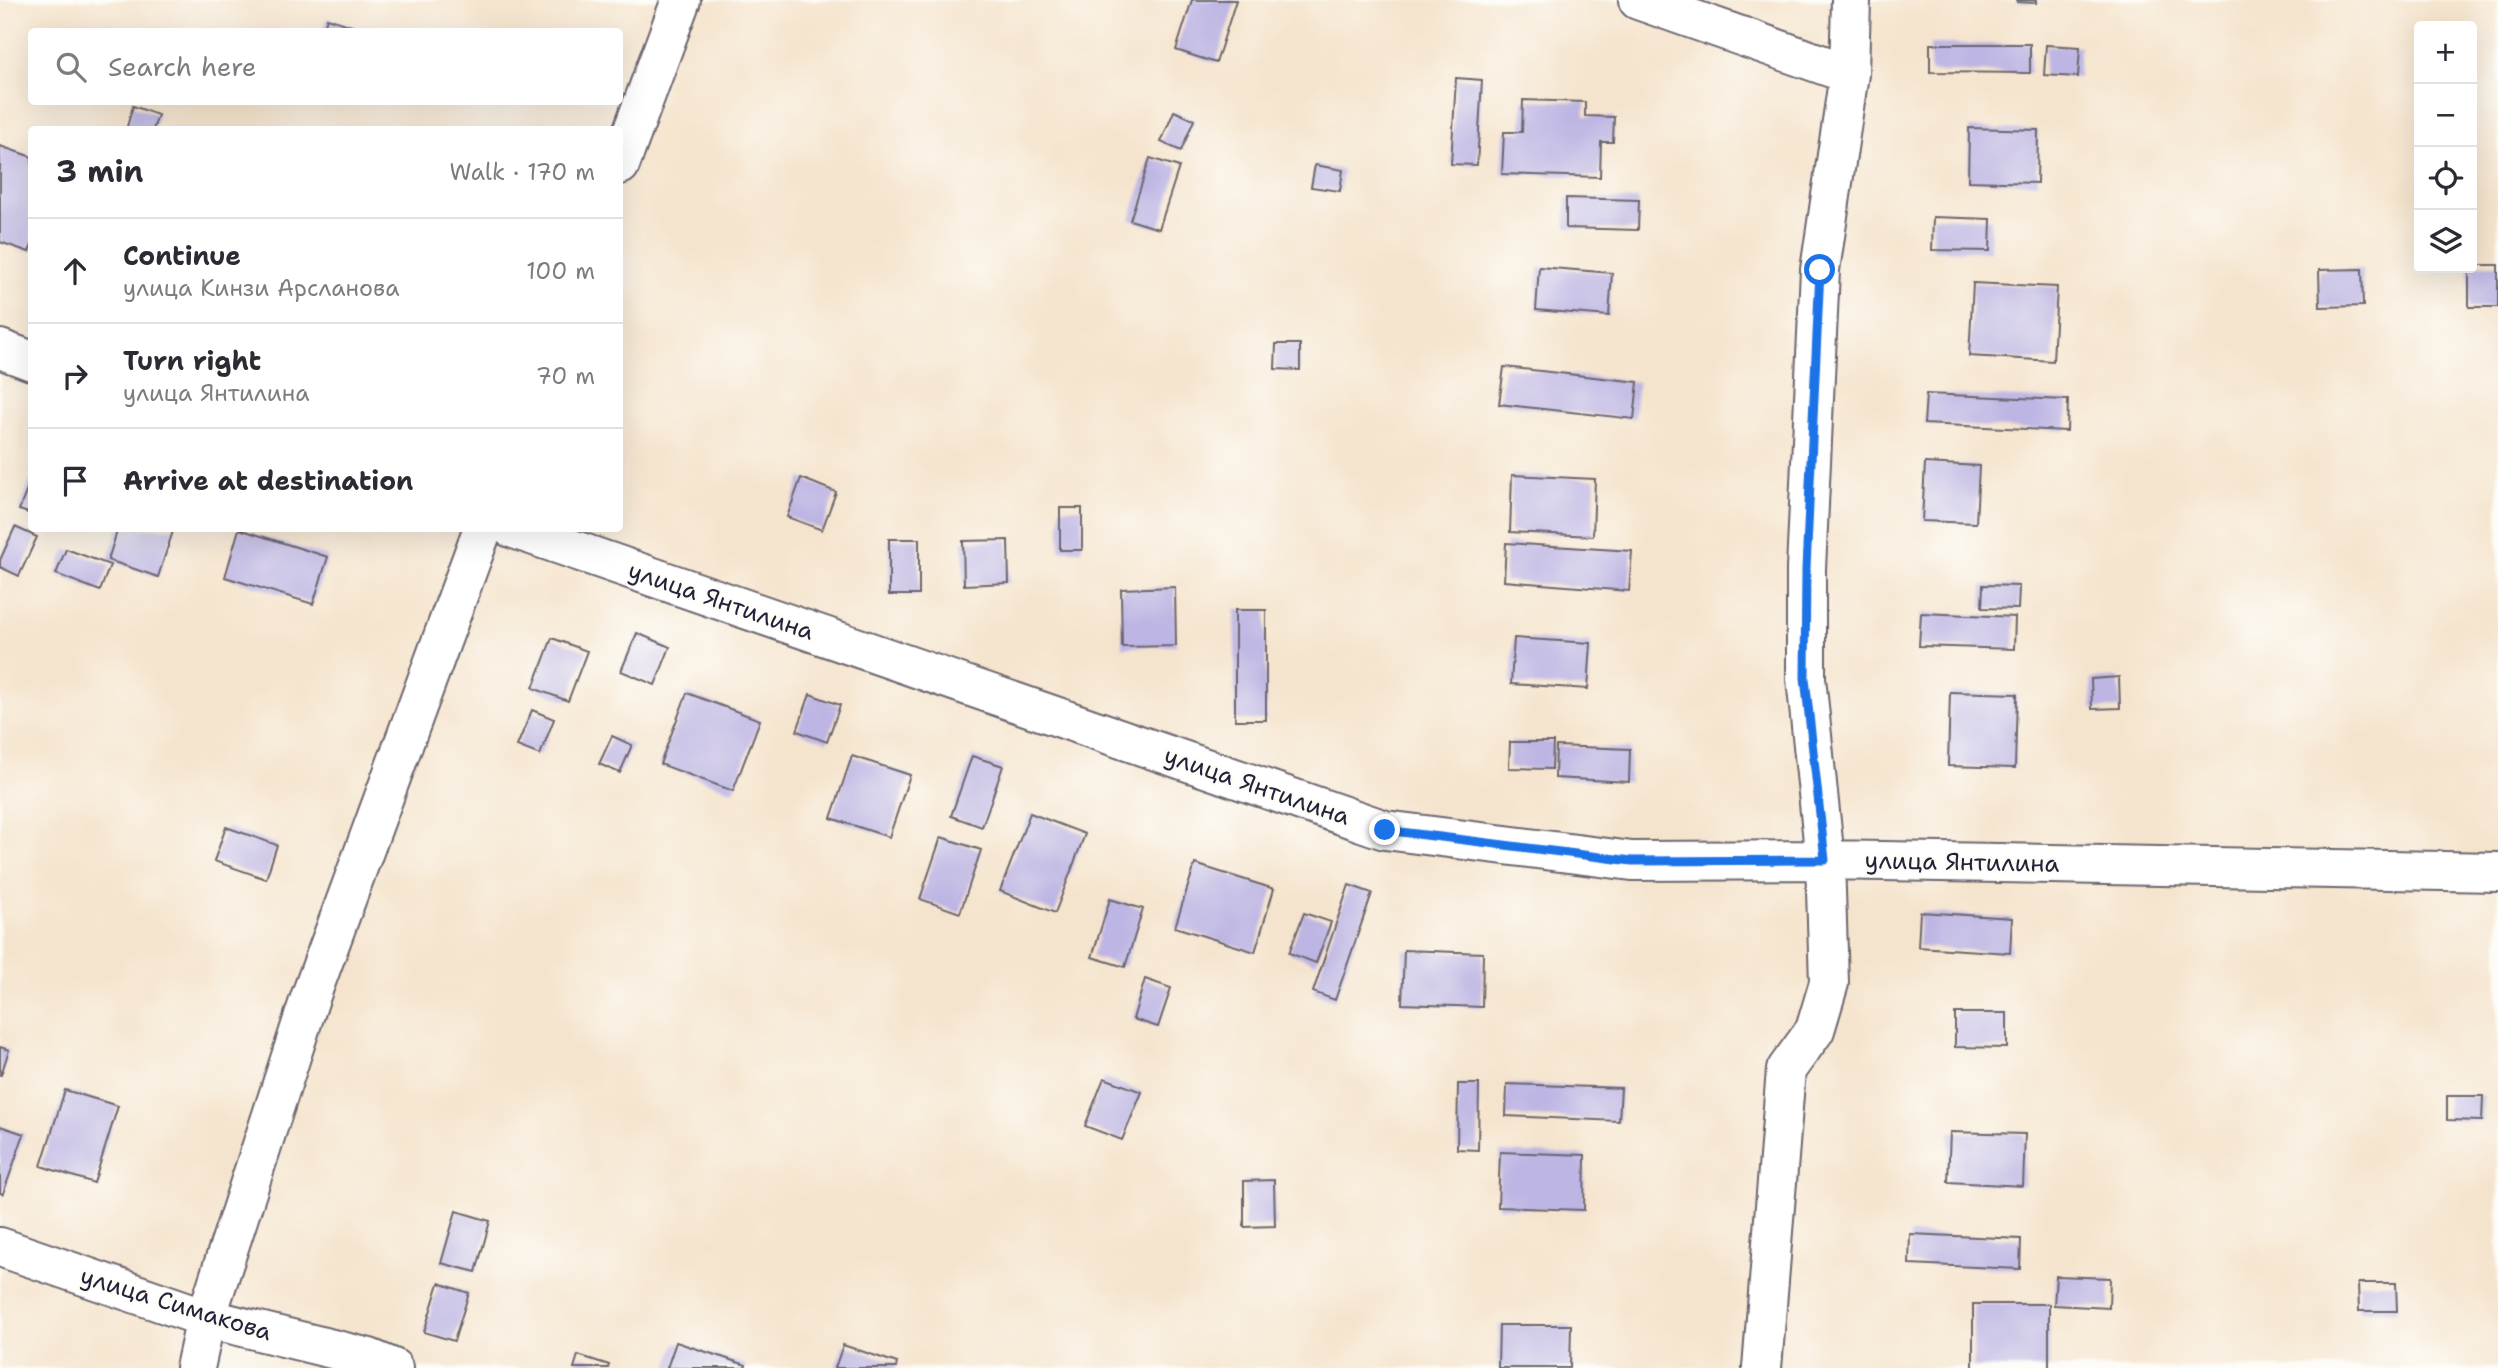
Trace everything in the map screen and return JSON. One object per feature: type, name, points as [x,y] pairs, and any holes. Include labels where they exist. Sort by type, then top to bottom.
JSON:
[{"type":"street","points":[[623,157],[681,0]]},
{"type":"street","points":[[1638,0],[1849,74]]},
{"type":"street","points":[[1762,1368],[1786,1070],[1815,1030],[1829,983],[1825,860],[1805,678],[1806,569],[1820,270],[1849,74],[1851,0]]},
{"type":"street","points":[[0,349],[28,359]]},
{"type":"street","points":[[195,1368],[206,1318],[310,998],[482,532]]},
{"type":"street","name":"улица Янтилина","points":[[524,532],[1385,830],[1632,861],[1825,860],[2498,872]]},
{"type":"street","name":"улица Симакова","points":[[0,1247],[206,1318],[369,1358],[393,1368]]},
{"type":"building","points":[[1192,0],[1236,0],[1216,63],[1176,50]]},
{"type":"building","points":[[2036,0],[2036,3],[2017,2]]},
{"type":"building","points":[[327,18],[358,28],[323,28]]},
{"type":"building","points":[[1930,44],[2030,44],[2030,73],[1930,72]]},
{"type":"building","points":[[2046,45],[2080,47],[2078,77],[2044,75]]},
{"type":"building","points":[[1456,78],[1482,80],[1477,165],[1451,164]]},
{"type":"building","points":[[1523,100],[1585,102],[1585,116],[1614,117],[1613,142],[1601,142],[1600,177],[1502,174],[1504,132],[1522,132]]},
{"type":"building","points":[[133,106],[158,115],[154,126],[127,126]]},
{"type":"building","points":[[1174,111],[1194,120],[1181,151],[1161,142]]},
{"type":"building","points":[[1969,128],[2038,130],[2037,183],[1968,181]]},
{"type":"building","points":[[0,146],[28,156],[28,252],[0,242]]},
{"type":"building","points":[[1150,158],[1179,167],[1159,229],[1130,220]]},
{"type":"building","points":[[1315,165],[1343,170],[1340,191],[1311,187]]},
{"type":"building","points":[[1566,198],[1639,200],[1638,230],[1566,228]]},
{"type":"building","points":[[1933,217],[1991,219],[1990,251],[1932,250]]},
{"type":"building","points":[[2477,265],[2498,265],[2498,307],[2469,307],[2469,273],[2477,273]]},
{"type":"building","points":[[1539,267],[1612,273],[1609,316],[1536,310]]},
{"type":"building","points":[[2362,269],[2363,306],[2320,307],[2319,270]]},
{"type":"building","points":[[1973,283],[2057,287],[2053,361],[1969,356]]},
{"type":"building","points":[[1276,344],[1300,344],[1300,370],[1275,369]]},
{"type":"building","points":[[1504,367],[1638,382],[1634,419],[1499,404]]},
{"type":"building","points":[[1926,394],[2068,400],[2067,431],[1924,424]]},
{"type":"building","points":[[1925,463],[1979,466],[1976,523],[1922,521]]},
{"type":"building","points":[[1512,475],[1595,479],[1593,536],[1510,532]]},
{"type":"building","points":[[801,478],[836,492],[822,530],[787,517]]},
{"type":"building","points":[[28,487],[28,513],[19,510]]},
{"type":"building","points":[[1060,508],[1082,508],[1082,550],[1060,550]]},
{"type":"building","points":[[15,527],[37,537],[19,576],[0,567],[0,560]]},
{"type":"building","points":[[117,532],[173,532],[158,577],[108,560]]},
{"type":"building","points":[[238,532],[249,532],[328,557],[313,604],[225,577]]},
{"type":"building","points":[[889,539],[919,539],[919,595],[889,595]]},
{"type":"building","points":[[1008,540],[1009,583],[964,585],[963,541]]},
{"type":"building","points":[[1506,543],[1632,551],[1629,591],[1504,581]]},
{"type":"building","points":[[66,549],[110,565],[100,591],[56,574]]},
{"type":"building","points":[[1983,585],[2019,586],[2018,609],[1982,608]]},
{"type":"building","points":[[1175,587],[1176,646],[1122,647],[1121,589]]},
{"type":"building","points":[[1235,610],[1266,610],[1266,720],[1235,720]]},
{"type":"building","points":[[1921,613],[2015,617],[2014,649],[1919,646]]},
{"type":"building","points":[[637,633],[670,647],[655,685],[621,671]]},
{"type":"building","points":[[552,638],[587,651],[568,701],[533,688]]},
{"type":"building","points":[[1514,638],[1591,643],[1588,689],[1511,684]]},
{"type":"building","points":[[2119,677],[2120,708],[2092,709],[2091,679]]},
{"type":"building","points":[[1950,692],[2017,694],[2015,768],[1948,766]]},
{"type":"building","points":[[687,693],[760,720],[733,791],[660,764]]},
{"type":"building","points":[[810,694],[840,705],[827,742],[797,731]]},
{"type":"building","points":[[532,710],[554,719],[540,755],[517,746]]},
{"type":"building","points":[[612,736],[632,745],[620,773],[599,764]]},
{"type":"building","points":[[1510,742],[1553,742],[1552,769],[1509,768]]},
{"type":"building","points":[[1556,746],[1630,749],[1629,782],[1555,778]]},
{"type":"building","points":[[852,756],[910,775],[889,837],[831,818]]},
{"type":"building","points":[[972,756],[1003,766],[982,827],[951,816]]},
{"type":"building","points":[[1030,813],[1085,834],[1055,913],[1000,891]]},
{"type":"building","points":[[226,827],[277,845],[266,879],[214,861]]},
{"type":"building","points":[[941,837],[981,850],[960,913],[920,899]]},
{"type":"building","points":[[1195,864],[1274,889],[1255,952],[1175,927]]},
{"type":"building","points":[[1349,885],[1372,893],[1335,1000],[1313,992]]},
{"type":"building","points":[[1110,899],[1143,909],[1125,967],[1092,957]]},
{"type":"building","points":[[1920,912],[2012,918],[2010,953],[1918,947]]},
{"type":"building","points":[[1304,913],[1331,922],[1316,963],[1289,953]]},
{"type":"building","points":[[1404,950],[1483,953],[1482,1007],[1402,1004]]},
{"type":"building","points":[[1145,979],[1171,988],[1158,1027],[1133,1019]]},
{"type":"building","points":[[1955,1013],[2007,1013],[2007,1048],[1955,1047]]},
{"type":"building","points":[[0,1047],[9,1050],[1,1075],[0,1075]]},
{"type":"building","points":[[1104,1078],[1142,1092],[1122,1140],[1085,1126]]},
{"type":"building","points":[[1458,1084],[1479,1084],[1478,1150],[1457,1149]]},
{"type":"building","points":[[1507,1084],[1621,1088],[1619,1121],[1506,1116]]},
{"type":"building","points":[[65,1090],[118,1106],[94,1183],[41,1166]]},
{"type":"building","points":[[2447,1096],[2483,1096],[2482,1121],[2447,1120]]},
{"type":"building","points":[[0,1126],[24,1134],[3,1194],[0,1193]]},
{"type":"building","points":[[1950,1132],[2025,1134],[2023,1186],[1948,1182]]},
{"type":"building","points":[[1500,1152],[1585,1155],[1584,1210],[1498,1207]]},
{"type":"building","points":[[1274,1180],[1275,1226],[1244,1227],[1244,1181]]},
{"type":"building","points":[[456,1211],[490,1221],[476,1272],[441,1263]]},
{"type":"building","points":[[1910,1234],[2021,1239],[2020,1269],[1909,1264]]},
{"type":"building","points":[[2056,1276],[2110,1278],[2109,1308],[2054,1305]]},
{"type":"building","points":[[439,1283],[469,1293],[454,1341],[424,1332]]},
{"type":"building","points":[[2358,1283],[2396,1283],[2397,1311],[2359,1311]]},
{"type":"building","points":[[1973,1304],[2049,1304],[2049,1368],[1973,1368]]},
{"type":"building","points":[[1499,1325],[1571,1325],[1570,1368],[1498,1368]]},
{"type":"building","points":[[676,1342],[746,1365],[745,1368],[667,1368]]},
{"type":"building","points":[[843,1345],[897,1363],[896,1368],[835,1368]]},
{"type":"building","points":[[578,1355],[609,1365],[608,1368],[574,1368]]},
{"type":"route","points":[[1385,830],[1632,861],[1825,860],[1805,678],[1806,569],[1820,270]]}]
